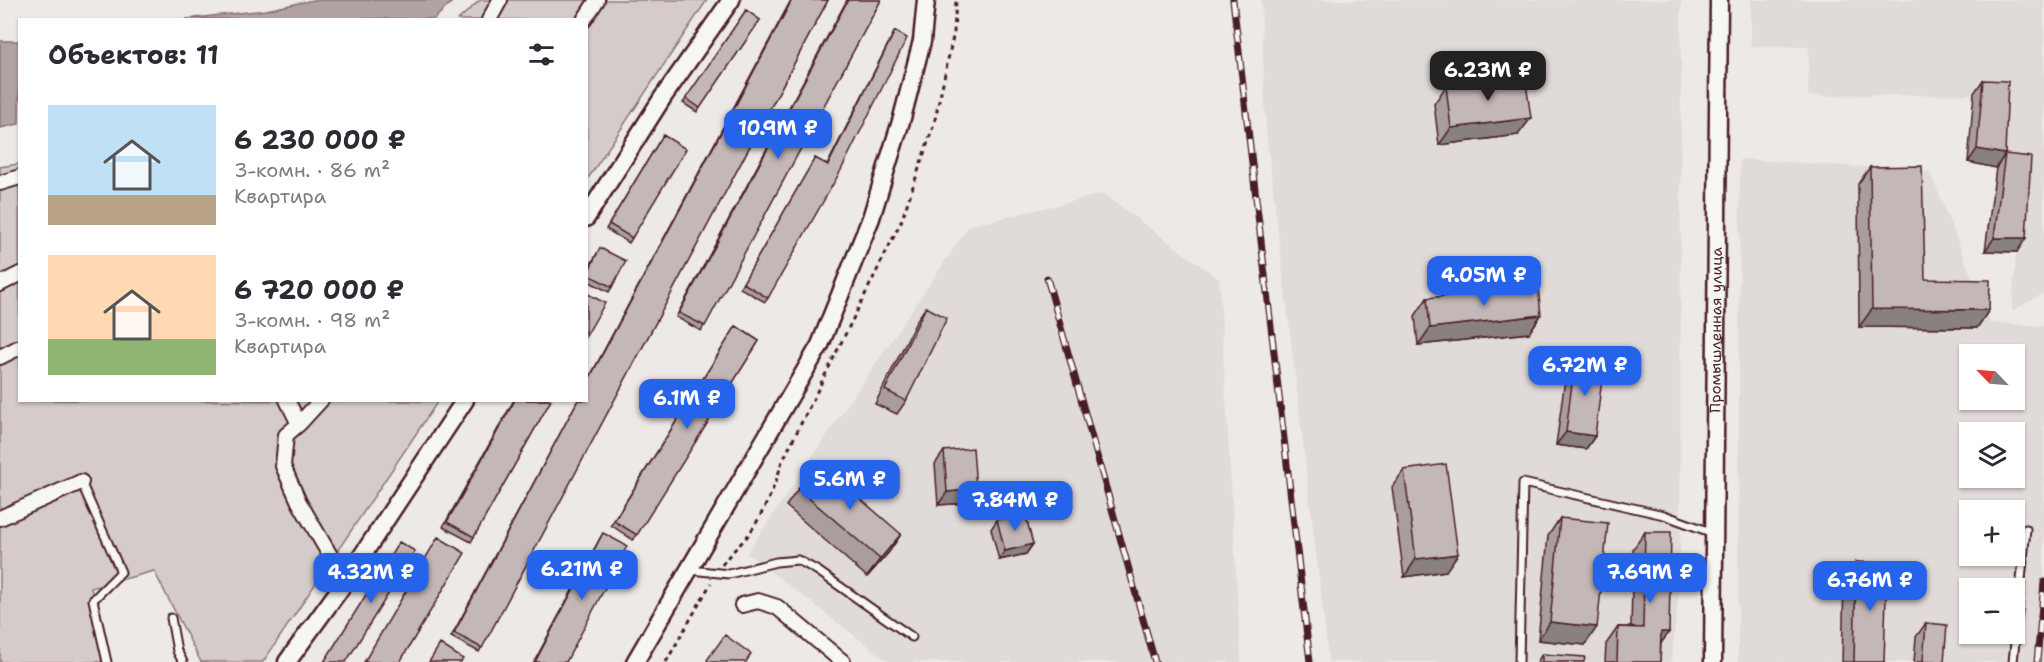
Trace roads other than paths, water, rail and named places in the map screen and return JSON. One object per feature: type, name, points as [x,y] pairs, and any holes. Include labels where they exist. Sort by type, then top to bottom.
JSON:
[{"type":"street","points":[[490,18],[500,0]]},
{"type":"street","points":[[585,18],[597,0]]},
{"type":"street","points":[[588,215],[663,97],[730,0]]},
{"type":"street","points":[[637,661],[820,345],[871,218],[902,118],[922,41],[926,0]]},
{"type":"street","name":"Промышленная улица","points":[[1713,662],[1719,0]]},
{"type":"street","points":[[0,183],[18,178]]},
{"type":"street","points":[[0,284],[18,275]]},
{"type":"street","points":[[0,357],[18,348]]},
{"type":"street","points":[[288,402],[299,424]]},
{"type":"street","points":[[319,402],[286,435],[283,466],[299,502],[345,581]]},
{"type":"street","points":[[287,662],[345,581],[464,402]]},
{"type":"street","points":[[0,518],[81,482]]},
{"type":"street","points":[[742,605],[758,602],[777,607],[843,662]]},
{"type":"lane","points":[[81,482],[121,572],[93,600],[107,662]]},
{"type":"lane","points":[[1519,662],[1523,483],[1664,515],[1715,534]]},
{"type":"lane","points":[[2013,662],[2026,529]]},
{"type":"lane","points":[[688,570],[729,574],[776,562],[798,560],[818,571],[912,637]]},
{"type":"lane","points":[[171,618],[177,651],[183,662]]},
{"type":"railway","points":[[1233,0],[1310,662]]},
{"type":"railway","points":[[1047,278],[1155,662]]},
{"type":"railway","points":[[2037,662],[2044,582]]}]
